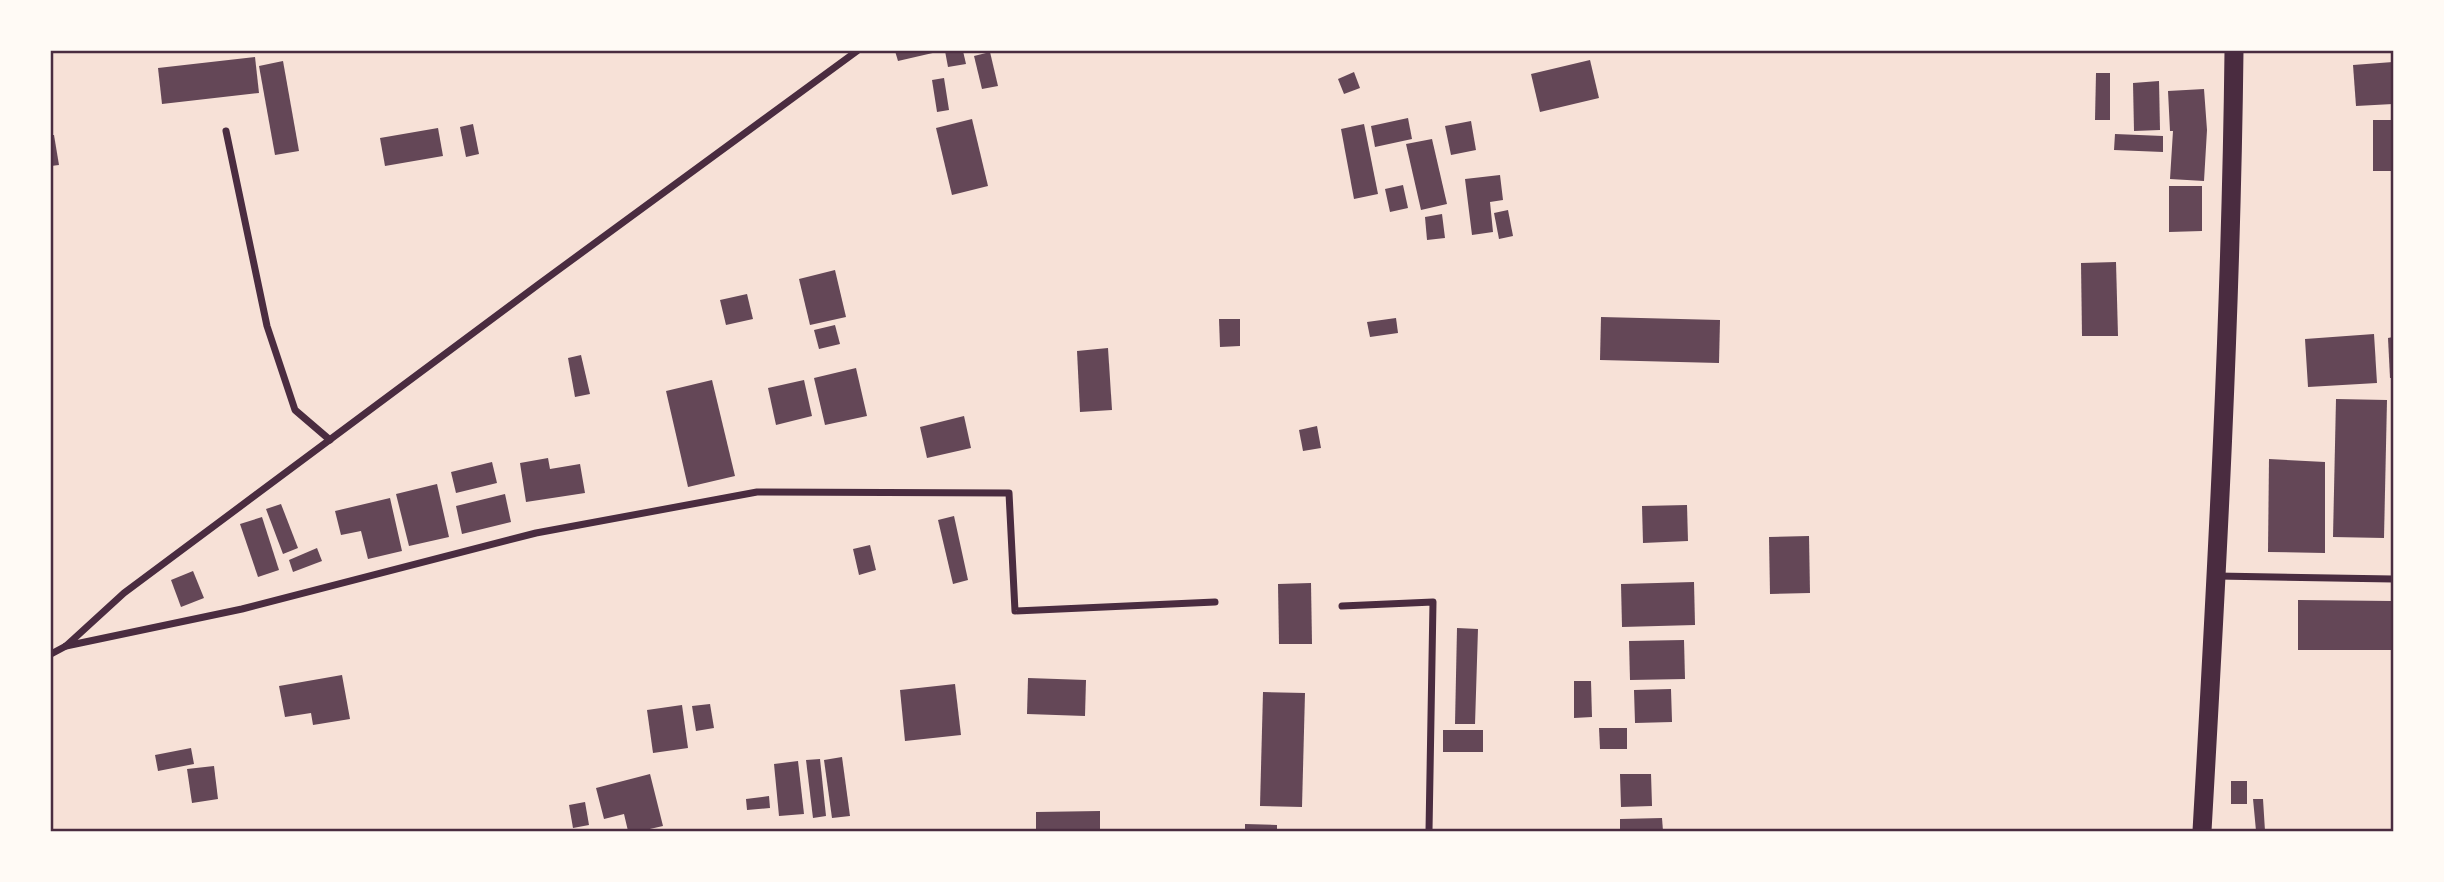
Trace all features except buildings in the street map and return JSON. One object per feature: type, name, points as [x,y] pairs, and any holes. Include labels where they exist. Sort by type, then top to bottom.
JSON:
[{"type":"highway","points":[[2202,831],[2217,576],[2232,200],[2235,51]]},
{"type":"street","points":[[51,654],[66,646],[124,593],[857,51]]},
{"type":"street","points":[[226,131],[267,326],[295,410],[330,440]]},
{"type":"street","points":[[66,646],[242,609],[536,533],[757,492],[1009,493],[1015,611],[1215,602]]},
{"type":"street","points":[[2217,576],[2393,579]]},
{"type":"street","points":[[1342,606],[1433,602],[1429,831]]}]
